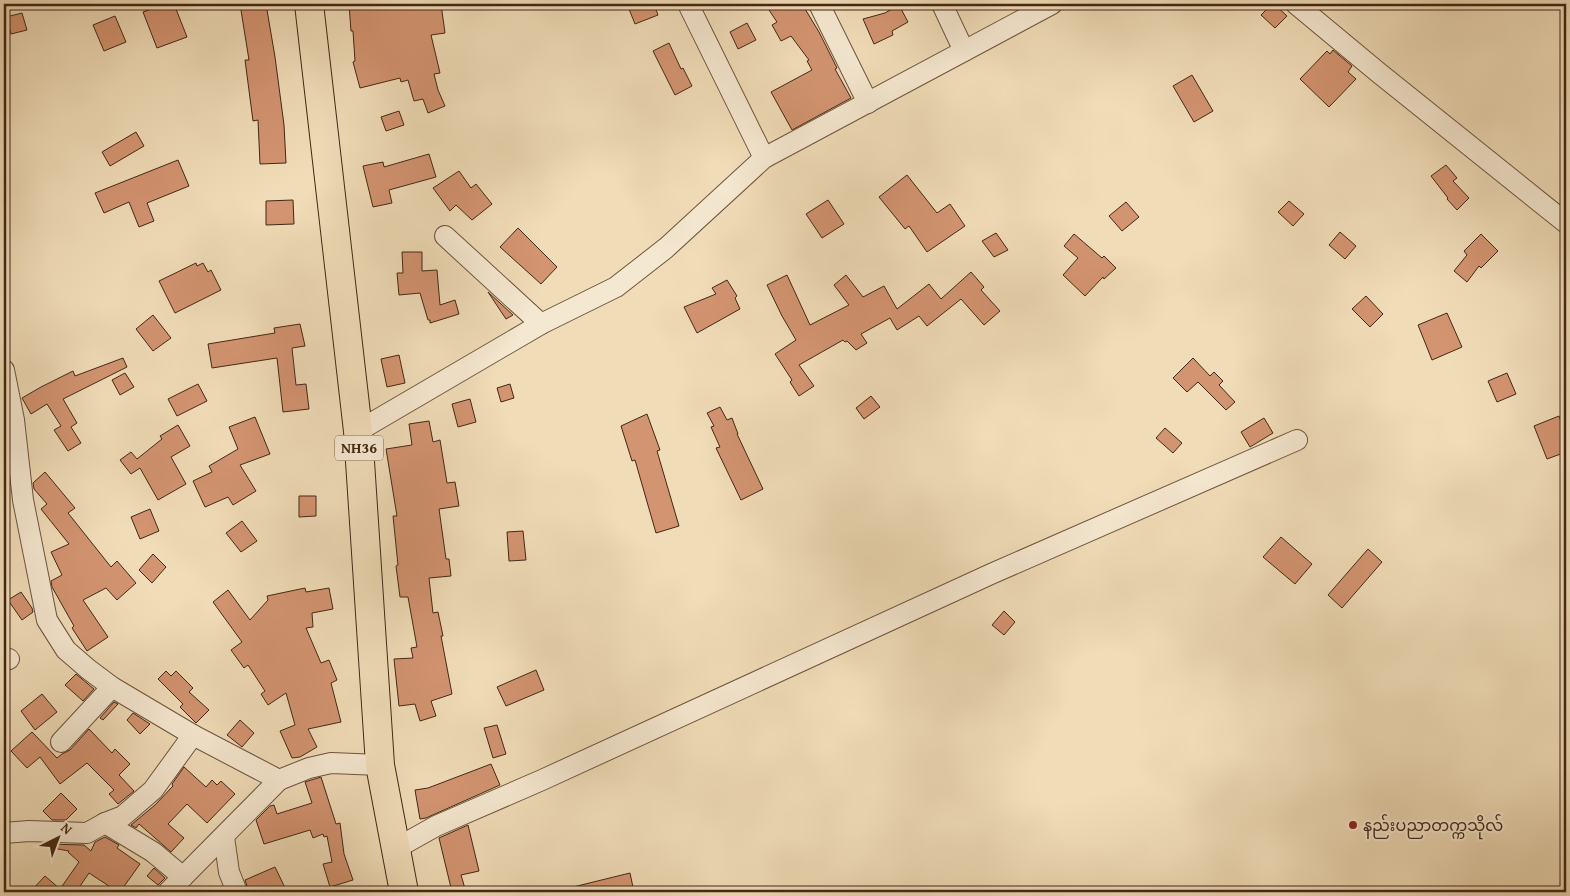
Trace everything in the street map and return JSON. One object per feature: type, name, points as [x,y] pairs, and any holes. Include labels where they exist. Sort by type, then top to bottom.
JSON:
[{"type":"highway","name":"NH36","points":[[310,4],[358,431],[380,765],[404,892]]},
{"type":"street","points":[[688,4],[764,158]]},
{"type":"street","points":[[818,4],[868,103]]},
{"type":"street","points":[[942,4],[964,51]]},
{"type":"street","points":[[358,431],[541,324],[616,287],[666,248],[764,158],[1052,4]]},
{"type":"street","points":[[1296,4],[1566,223]]},
{"type":"street","points":[[445,236],[541,324]]},
{"type":"street","points":[[4,370],[14,420],[23,500],[47,620],[66,650],[112,687],[193,736],[279,780]]},
{"type":"street","points":[[395,849],[436,826],[542,780],[991,574],[1297,440]]},
{"type":"street","points":[[61,742],[112,687]]},
{"type":"street","points":[[4,833],[29,831],[87,833],[123,816],[153,790],[193,736]]},
{"type":"street","points":[[168,892],[279,780],[309,768],[331,763],[380,765]]},
{"type":"street","points":[[105,823],[153,852],[183,877]]},
{"type":"street","points":[[224,837],[229,872],[237,892]]},
{"type":"building","points":[[166,4],[174,4],[187,37],[157,48],[143,12]]},
{"type":"building","points":[[240,4],[266,4],[284,125],[286,163],[260,164],[258,120],[253,121],[245,60],[249,60]]},
{"type":"building","points":[[349,4],[441,4],[445,33],[431,35],[440,73],[434,74],[445,106],[428,113],[423,99],[414,101],[408,80],[401,82],[400,78],[360,88],[353,62],[355,61],[353,31],[351,31]]},
{"type":"building","points":[[627,4],[654,4],[658,15],[635,24]]},
{"type":"building","points":[[765,4],[802,4],[819,32],[837,68],[835,69],[851,98],[792,130],[771,92],[812,70],[807,61],[809,60],[791,36],[781,41],[772,25],[777,22]]},
{"type":"building","points":[[1272,4],[1287,16],[1275,28],[1261,15]]},
{"type":"building","points":[[899,5],[908,22],[892,31],[893,35],[874,44],[863,19],[885,13]]},
{"type":"building","points":[[22,13],[27,30],[11,34],[6,17]]},
{"type":"building","points":[[115,16],[126,42],[104,51],[93,25]]},
{"type":"building","points":[[747,23],[756,40],[738,49],[730,32]]},
{"type":"building","points":[[669,43],[681,69],[683,68],[692,86],[675,95],[653,51]]},
{"type":"building","points":[[1333,50],[1352,66],[1348,72],[1356,79],[1329,107],[1300,79],[1327,51],[1330,54]]},
{"type":"building","points":[[1192,75],[1213,111],[1194,122],[1173,86]]},
{"type":"building","points":[[399,111],[404,125],[386,131],[381,117]]},
{"type":"building","points":[[136,132],[144,146],[110,166],[102,152]]},
{"type":"building","points":[[429,154],[436,177],[389,190],[392,203],[373,207],[363,166],[383,162],[384,167]]},
{"type":"building","points":[[178,160],[189,186],[147,203],[154,221],[139,227],[129,202],[104,213],[95,193]]},
{"type":"building","points":[[1446,165],[1457,178],[1453,181],[1469,198],[1457,210],[1431,176]]},
{"type":"building","points":[[459,171],[471,188],[476,184],[492,204],[472,220],[456,205],[450,211],[433,188]]},
{"type":"building","points":[[907,175],[937,213],[950,204],[965,226],[927,252],[909,226],[905,229],[879,197]]},
{"type":"building","points":[[293,200],[294,224],[266,225],[266,201]]},
{"type":"building","points":[[828,200],[844,224],[822,238],[806,214]]},
{"type":"building","points":[[1289,201],[1304,214],[1293,226],[1278,212]]},
{"type":"building","points":[[1126,202],[1139,217],[1122,231],[1109,216]]},
{"type":"building","points":[[518,228],[557,267],[541,284],[500,247]]},
{"type":"building","points":[[1340,232],[1356,246],[1345,259],[1329,245]]},
{"type":"building","points":[[996,233],[1008,250],[994,257],[982,241]]},
{"type":"building","points":[[1074,234],[1102,258],[1104,256],[1116,268],[1104,279],[1103,277],[1085,296],[1063,275],[1078,258],[1064,246]]},
{"type":"building","points":[[1481,234],[1498,251],[1481,268],[1479,266],[1467,282],[1454,271],[1467,255],[1464,251]]},
{"type":"building","points":[[402,252],[422,252],[422,271],[437,270],[440,305],[455,300],[459,314],[430,323],[420,293],[399,295],[397,273],[403,273]]},
{"type":"building","points":[[196,263],[197,266],[203,263],[208,272],[211,270],[221,290],[175,313],[159,281]]},
{"type":"building","points":[[971,272],[984,287],[981,290],[1000,311],[984,325],[961,299],[927,326],[919,316],[897,330],[890,318],[861,334],[867,343],[856,350],[847,341],[843,340],[799,365],[814,386],[799,396],[790,382],[792,380],[775,354],[796,340],[767,285],[787,275],[810,325],[849,305],[834,285],[846,275],[863,297],[884,286],[897,309],[929,284],[941,299]]},
{"type":"building","points":[[727,280],[737,296],[735,298],[740,309],[697,333],[684,307],[716,294],[712,288]]},
{"type":"building","points":[[488,292],[513,315],[506,319]]},
{"type":"building","points":[[1366,296],[1383,314],[1370,327],[1352,309]]},
{"type":"building","points":[[1447,313],[1462,347],[1432,360],[1418,325]]},
{"type":"building","points":[[153,315],[171,338],[153,351],[136,329]]},
{"type":"building","points":[[300,324],[305,346],[292,348],[296,385],[306,384],[309,409],[283,412],[277,358],[212,368],[208,344],[275,333],[274,328]]},
{"type":"building","points":[[399,355],[405,383],[387,387],[381,359]]},
{"type":"building","points":[[123,358],[127,367],[63,399],[77,423],[71,427],[81,443],[68,451],[54,430],[61,426],[47,404],[31,414],[22,398],[73,371],[75,376]]},
{"type":"building","points":[[1193,358],[1210,376],[1214,372],[1223,381],[1219,385],[1235,402],[1226,410],[1198,382],[1187,392],[1173,378]]},
{"type":"building","points":[[125,373],[134,387],[120,395],[112,380]]},
{"type":"building","points":[[1507,373],[1516,394],[1497,402],[1488,381]]},
{"type":"building","points":[[198,384],[207,401],[177,416],[168,399]]},
{"type":"building","points":[[510,384],[514,398],[501,402],[497,388]]},
{"type":"building","points":[[871,396],[880,407],[864,419],[856,408]]},
{"type":"building","points":[[470,399],[476,422],[458,427],[452,404]]},
{"type":"building","points":[[720,407],[727,420],[732,418],[737,434],[763,489],[741,500],[716,448],[720,447],[711,427],[714,426],[707,413]]},
{"type":"building","points":[[647,414],[660,450],[657,451],[679,526],[656,533],[635,460],[632,461],[621,426]]},
{"type":"building","points":[[1559,416],[1566,435],[1566,452],[1547,459],[1534,426]]},
{"type":"building","points":[[255,417],[270,454],[240,465],[256,491],[233,505],[228,497],[205,507],[193,481],[212,472],[209,466],[238,449],[229,427]]},
{"type":"building","points":[[1264,418],[1273,433],[1250,447],[1241,432]]},
{"type":"building","points":[[429,421],[433,442],[440,440],[447,483],[455,482],[459,506],[439,509],[446,559],[449,559],[451,576],[429,578],[433,613],[438,612],[452,694],[431,701],[436,716],[420,721],[415,704],[399,706],[394,659],[413,658],[411,648],[417,647],[408,597],[400,597],[393,516],[397,516],[386,449],[412,445],[409,424]]},
{"type":"building","points":[[178,425],[190,446],[171,457],[186,484],[158,500],[140,468],[131,474],[120,460],[131,452],[137,459],[162,439],[160,436]]},
{"type":"building","points":[[1165,428],[1182,443],[1173,453],[1156,438]]},
{"type":"building","points":[[45,472],[75,508],[68,513],[111,567],[117,561],[136,583],[117,600],[106,588],[83,600],[108,637],[87,651],[72,628],[74,626],[52,587],[51,581],[62,575],[51,552],[69,544],[41,509],[47,504],[34,489],[33,483]]},
{"type":"building","points":[[299,496],[316,496],[316,516],[299,517]]},
{"type":"building","points":[[150,509],[159,531],[140,539],[131,517]]},
{"type":"building","points":[[242,521],[257,541],[241,552],[226,533]]},
{"type":"building","points":[[523,531],[526,560],[509,561],[507,532]]},
{"type":"building","points":[[1281,537],[1312,564],[1295,584],[1263,557]]},
{"type":"building","points":[[1368,549],[1382,562],[1342,608],[1328,595]]},
{"type":"building","points":[[153,554],[166,567],[152,583],[139,570]]},
{"type":"building","points":[[305,588],[306,592],[329,588],[333,609],[312,613],[313,627],[306,628],[321,663],[329,660],[337,680],[331,683],[341,722],[308,729],[317,747],[300,757],[292,758],[280,731],[295,725],[286,693],[268,705],[261,694],[265,691],[248,665],[244,668],[231,650],[242,642],[213,602],[228,590],[250,620],[268,600],[267,596]]},
{"type":"building","points":[[21,592],[33,612],[22,620],[8,600]]},
{"type":"building","points":[[1004,611],[1015,622],[1004,635],[992,625]]},
{"type":"building","points":[[536,670],[544,690],[506,706],[497,687]]},
{"type":"building","points":[[166,671],[171,676],[176,671],[193,688],[189,692],[209,710],[196,723],[180,707],[183,704],[158,679]]},
{"type":"building","points":[[76,674],[94,689],[83,701],[65,685]]},
{"type":"building","points":[[42,694],[57,712],[35,730],[21,711]]},
{"type":"building","points":[[114,702],[118,704],[103,720],[100,718]]},
{"type":"building","points":[[133,713],[150,724],[140,734],[127,720]]},
{"type":"building","points":[[240,720],[254,733],[242,747],[227,735]]},
{"type":"building","points":[[497,725],[506,754],[493,758],[484,728]]},
{"type":"building","points":[[89,729],[112,753],[115,749],[130,764],[119,775],[134,791],[118,804],[109,794],[114,790],[87,763],[60,784],[40,757],[27,768],[11,751],[32,732],[57,758],[70,750]]},
{"type":"building","points":[[491,764],[500,785],[420,819],[415,790],[428,788]]},
{"type":"building","points":[[184,767],[206,787],[212,780],[217,785],[221,781],[235,794],[207,823],[187,804],[168,824],[184,838],[171,852],[139,824],[136,828],[131,825],[155,805],[173,786],[172,784]]},
{"type":"building","points":[[321,777],[336,824],[340,823],[344,854],[353,880],[330,887],[323,864],[332,862],[327,836],[324,837],[323,834],[313,838],[310,830],[264,844],[256,820],[270,806],[274,805],[277,814],[312,803],[305,782]]},
{"type":"building","points":[[61,793],[77,809],[66,820],[52,820],[43,811]]},
{"type":"building","points":[[468,825],[479,871],[461,875],[466,892],[452,892],[439,838]]},
{"type":"building","points":[[105,837],[119,845],[117,848],[140,864],[120,892],[89,873],[76,892],[30,892],[45,876],[60,889],[79,862],[69,851],[47,847],[48,844],[84,845],[91,851],[95,842]]},
{"type":"building","points":[[275,867],[287,892],[249,892],[245,880]]},
{"type":"building","points":[[154,868],[165,878],[158,885],[147,876]]},
{"type":"building","points":[[630,873],[634,892],[573,892],[573,887]]},
{"type":"place","name":"နည်းပညာတက္ကသိုလ်","points":[[1353,825]]}]
